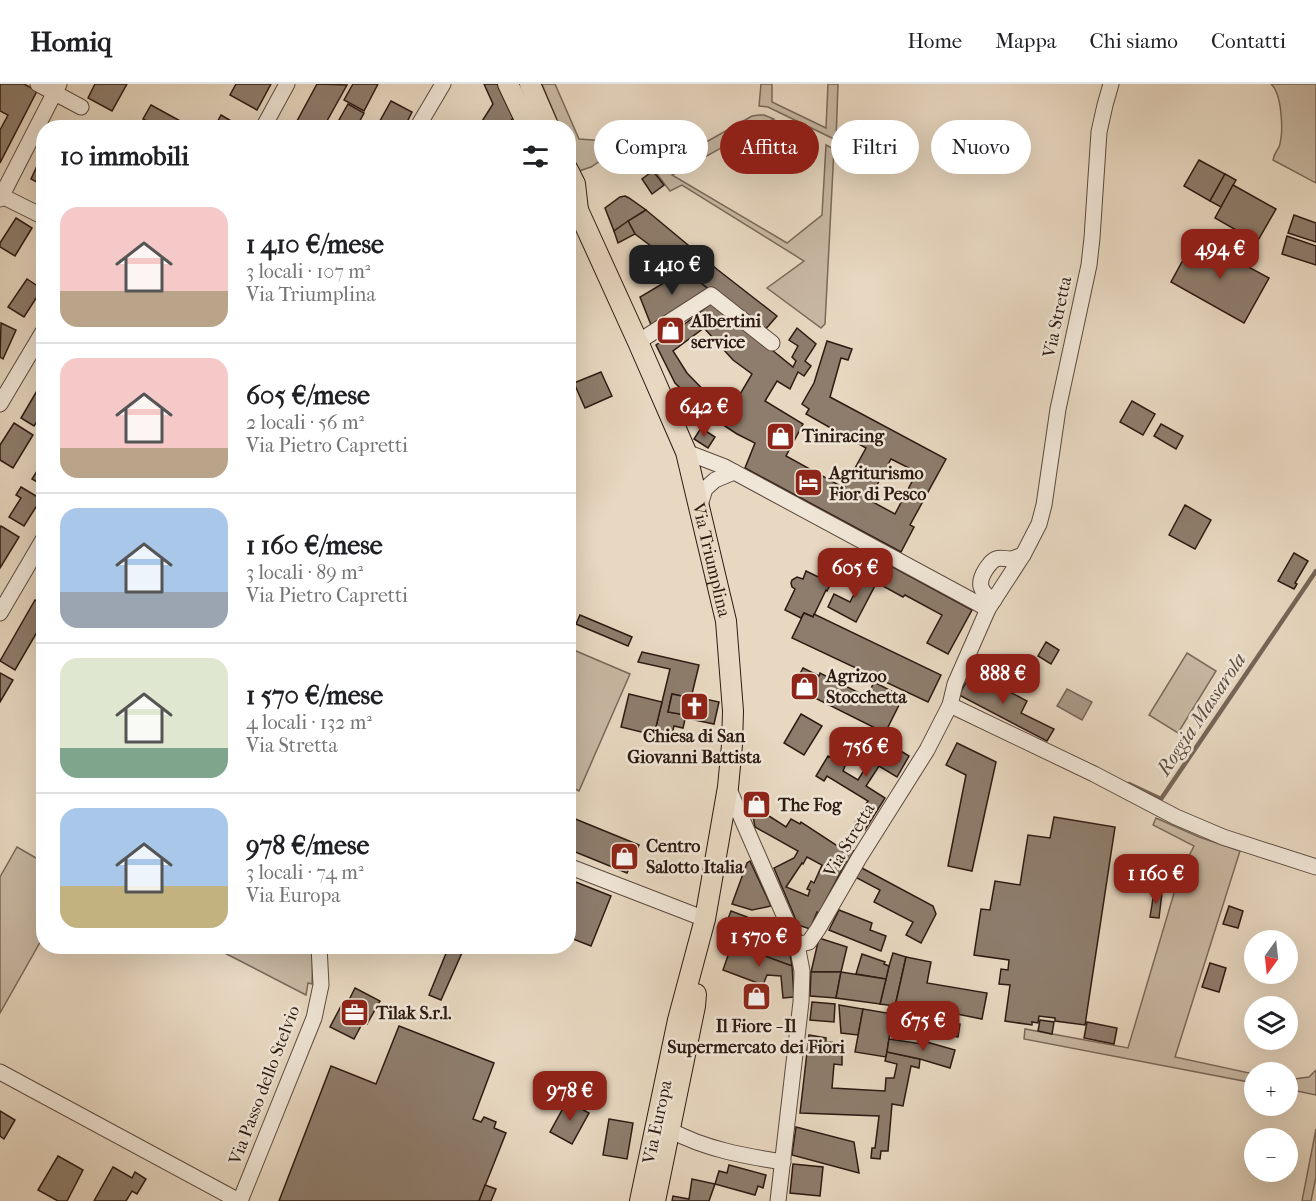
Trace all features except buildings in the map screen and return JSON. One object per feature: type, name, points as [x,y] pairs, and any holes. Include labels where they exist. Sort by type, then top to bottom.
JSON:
[{"type":"main road","points":[[508,84],[525,120]]},
{"type":"main road","points":[[530,84],[546,120]]},
{"type":"main road","name":"Via Triumplina","points":[[576,217],[638,342],[686,452],[726,621],[733,711],[732,745],[728,787],[703,928]]},
{"type":"main road","name":"Via Europa","points":[[656,1201],[695,1006],[703,928]]},
{"type":"main road","name":"Via Europa","points":[[640,1201],[678,1020],[703,928]]},
{"type":"street","points":[[38,84],[57,88],[81,107]]},
{"type":"street","points":[[267,120],[287,84]]},
{"type":"street","points":[[422,120],[443,84]]},
{"type":"street","name":"Via Stretta","points":[[797,945],[808,942],[818,928],[927,750],[950,705],[955,684],[991,605],[1023,555],[1039,524],[1044,505],[1058,409],[1089,265],[1099,132],[1111,84]]},
{"type":"street","points":[[41,120],[57,88]]},
{"type":"street","points":[[36,129],[1,197],[36,213]]},
{"type":"street","points":[[638,342],[711,295],[772,344]]},
{"type":"street","points":[[0,404],[36,343]]},
{"type":"street","points":[[686,452],[734,472],[991,605]]},
{"type":"street","points":[[699,508],[705,489],[715,480],[734,472]]},
{"type":"street","points":[[0,613],[36,552]]},
{"type":"street","points":[[991,605],[980,585],[987,568],[992,561],[1000,558],[1012,559],[1023,555]]},
{"type":"street","points":[[950,705],[1094,774],[1185,821],[1223,837],[1316,867]]},
{"type":"street","name":"Via Triumplina","points":[[728,787],[797,945]]},
{"type":"street","points":[[576,870],[703,928]]},
{"type":"street","points":[[778,1201],[802,999],[797,945]]},
{"type":"street","name":"Via Passo dello Stelvio","points":[[239,1201],[314,1018],[321,985],[319,954]]},
{"type":"street","points":[[0,1071],[239,1201]]},
{"type":"street","points":[[670,1130],[708,1147],[783,1162]]},
{"type":"shaded area","points":[[542,84],[555,84],[571,120],[557,120]]},
{"type":"shaded area","points":[[761,84],[772,84],[772,102],[809,120],[795,120],[768,107],[759,106]]},
{"type":"shaded area","points":[[828,84],[838,84],[837,120],[831,120],[831,138],[819,132],[819,125],[826,128]]},
{"type":"shaded area","points":[[1271,84],[1316,84],[1316,183],[1273,160],[1281,140],[1282,123],[1278,96]]},
{"type":"shaded area","points":[[764,115],[774,119],[745,120],[752,116]]},
{"type":"shaded area","points":[[576,132],[579,139],[594,140],[594,165],[579,171],[576,164]]},
{"type":"shaded area","points":[[720,134],[720,149],[708,155],[708,141]]},
{"type":"shaded area","points":[[826,145],[831,148],[833,174],[825,324],[821,328],[767,288],[804,261],[682,185],[670,191],[657,174],[674,174],[672,175],[787,243],[822,215]]},
{"type":"shaded area","points":[[576,651],[630,674],[579,791],[576,790]]},
{"type":"shaded area","points":[[1187,653],[1216,671],[1178,733],[1149,715]]},
{"type":"shaded area","points":[[1067,689],[1092,702],[1082,720],[1057,706]]},
{"type":"shaded area","points":[[1156,818],[1199,837],[1240,851],[1175,1057],[1244,1072],[1244,1081],[1024,1039],[1025,1029],[1128,1048],[1180,873],[1194,846],[1153,825]]},
{"type":"shaded area","points":[[17,847],[36,858],[36,949],[0,1013],[0,877]]},
{"type":"shaded area","points":[[227,954],[313,954],[312,984],[308,983],[306,995]]},
{"type":"shaded area","points":[[1316,1070],[1316,1095],[1298,1091],[1298,1078],[1309,1077]]},
{"type":"shaded area","points":[[1316,1129],[1316,1177],[1311,1201],[1302,1201]]},
{"type":"waterway","name":"Roggia Massarola","points":[[1129,784],[1161,799],[1316,571]]},
{"type":"place","name":"Albertini service","points":[[670,331]]},
{"type":"place","name":"Tiniracing","points":[[781,436]]},
{"type":"place","name":"Agriturismo Fior di Pesco","points":[[808,483]]},
{"type":"place","name":"Agrizoo Stocchetta","points":[[805,686]]},
{"type":"place","name":"Chiesa di San Giovanni Battista","points":[[694,707]]},
{"type":"place","name":"The Fog","points":[[757,805]]},
{"type":"place","name":"Centro Salotto Italia","points":[[625,856]]},
{"type":"place","name":"Il Fiore - Il Supermercato dei Fiori","points":[[756,997]]},
{"type":"place","name":"Tilak S.r.l.","points":[[355,1013]]}]
